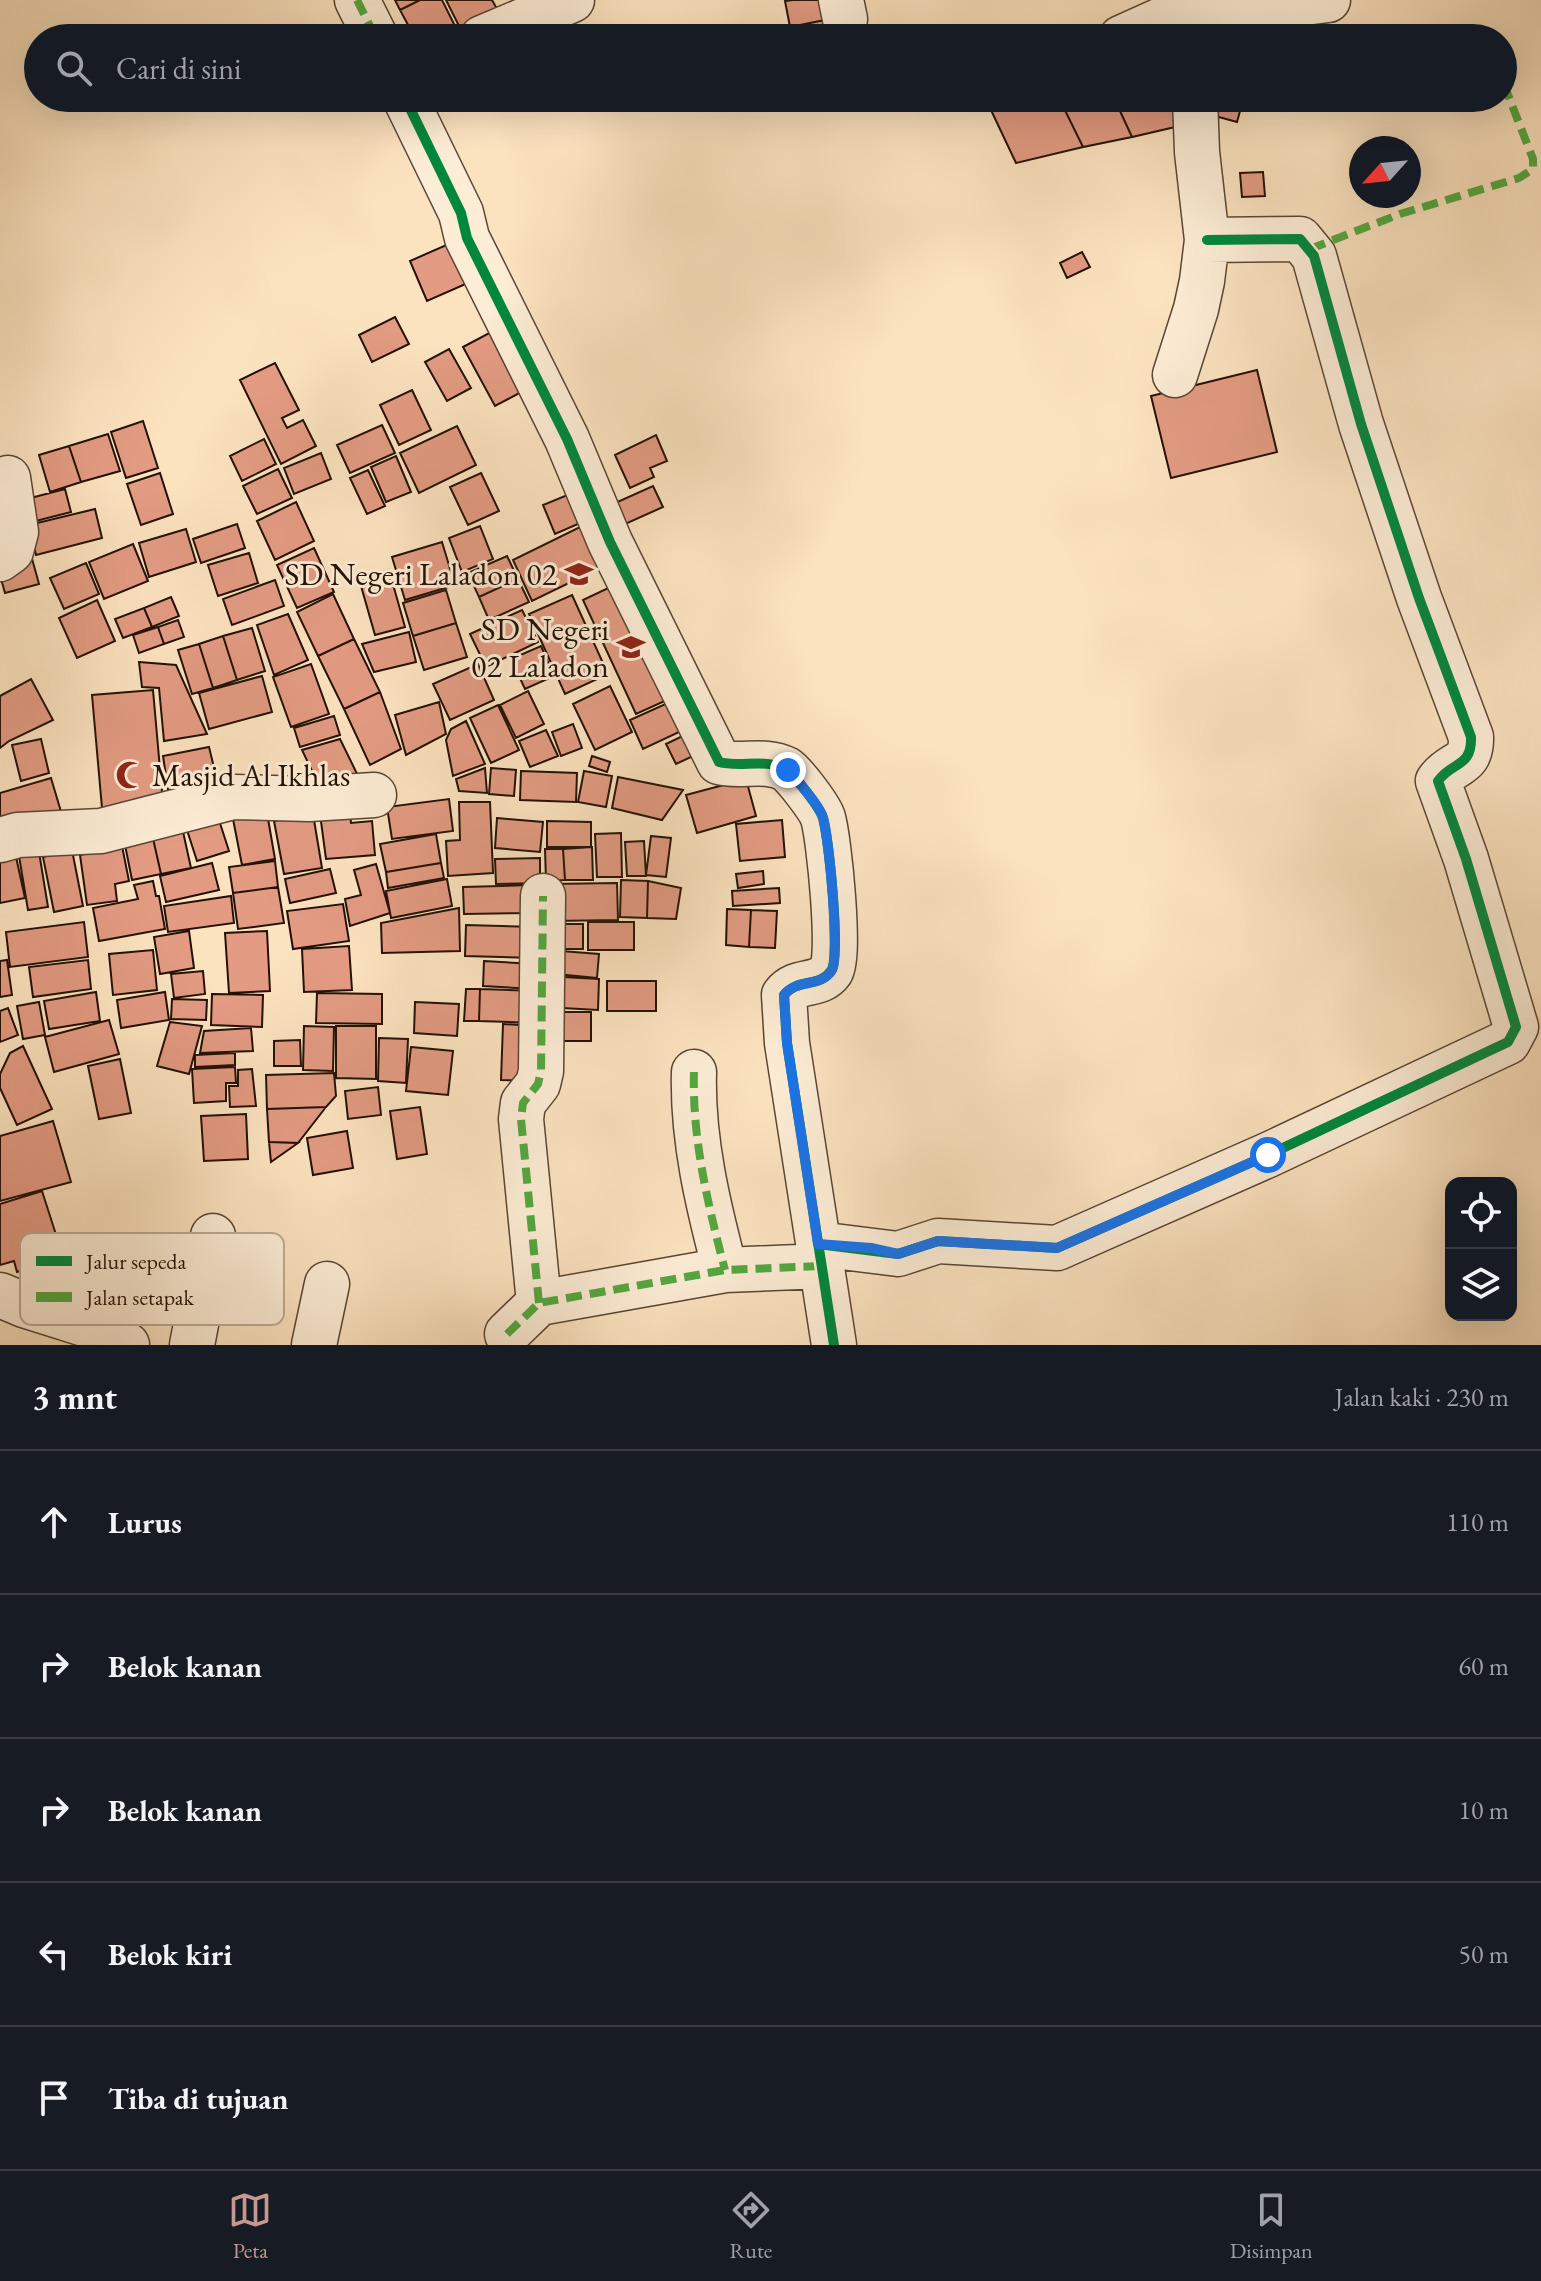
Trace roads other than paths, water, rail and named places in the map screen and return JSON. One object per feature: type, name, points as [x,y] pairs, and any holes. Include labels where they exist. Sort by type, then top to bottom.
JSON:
[{"type":"street","points":[[357,0],[369,24]]},
{"type":"street","points":[[372,0],[383,24]]},
{"type":"street","points":[[500,24],[517,10],[572,0]]},
{"type":"street","points":[[1164,24],[1192,15],[1328,0]]},
{"type":"street","points":[[412,112],[461,213],[467,238],[567,439],[610,542],[719,762],[766,763],[788,770],[823,816],[837,948],[833,969],[823,979],[791,986],[784,995],[787,1043],[834,1345]]},
{"type":"street","points":[[1175,375],[1202,281],[1207,240],[1196,112]]},
{"type":"street","points":[[507,1334],[539,1303],[820,1255],[871,1248],[898,1254],[938,1241],[1057,1248],[1296,1142],[1508,1042],[1513,1036],[1516,1027],[1466,859],[1438,781],[1441,775],[1464,761],[1472,751],[1471,737],[1419,598],[1361,424],[1314,256],[1300,239],[1207,240]]},
{"type":"street","points":[[0,559],[11,551],[16,532],[8,478]]},
{"type":"street","points":[[0,840],[18,835],[101,831],[233,797],[294,799],[374,795]]},
{"type":"street","points":[[539,1303],[521,1119],[523,1103],[538,1084],[541,1071],[543,896]]},
{"type":"street","points":[[694,1072],[693,1113],[709,1209],[725,1270]]},
{"type":"street","points":[[314,1345],[327,1284]]},
{"type":"street","points":[[0,1295],[20,1303]]},
{"type":"street","points":[[87,1325],[103,1330],[127,1345]]},
{"type":"street","points":[[192,1345],[196,1325]]},
{"type":"place","name":"SD Negeri Laladon 02","points":[[579,574]]},
{"type":"place","name":"SD Negeri 02 Laladon","points":[[631,647]]},
{"type":"place","name":"Masjid Al Ikhlas","points":[[130,775]]}]
